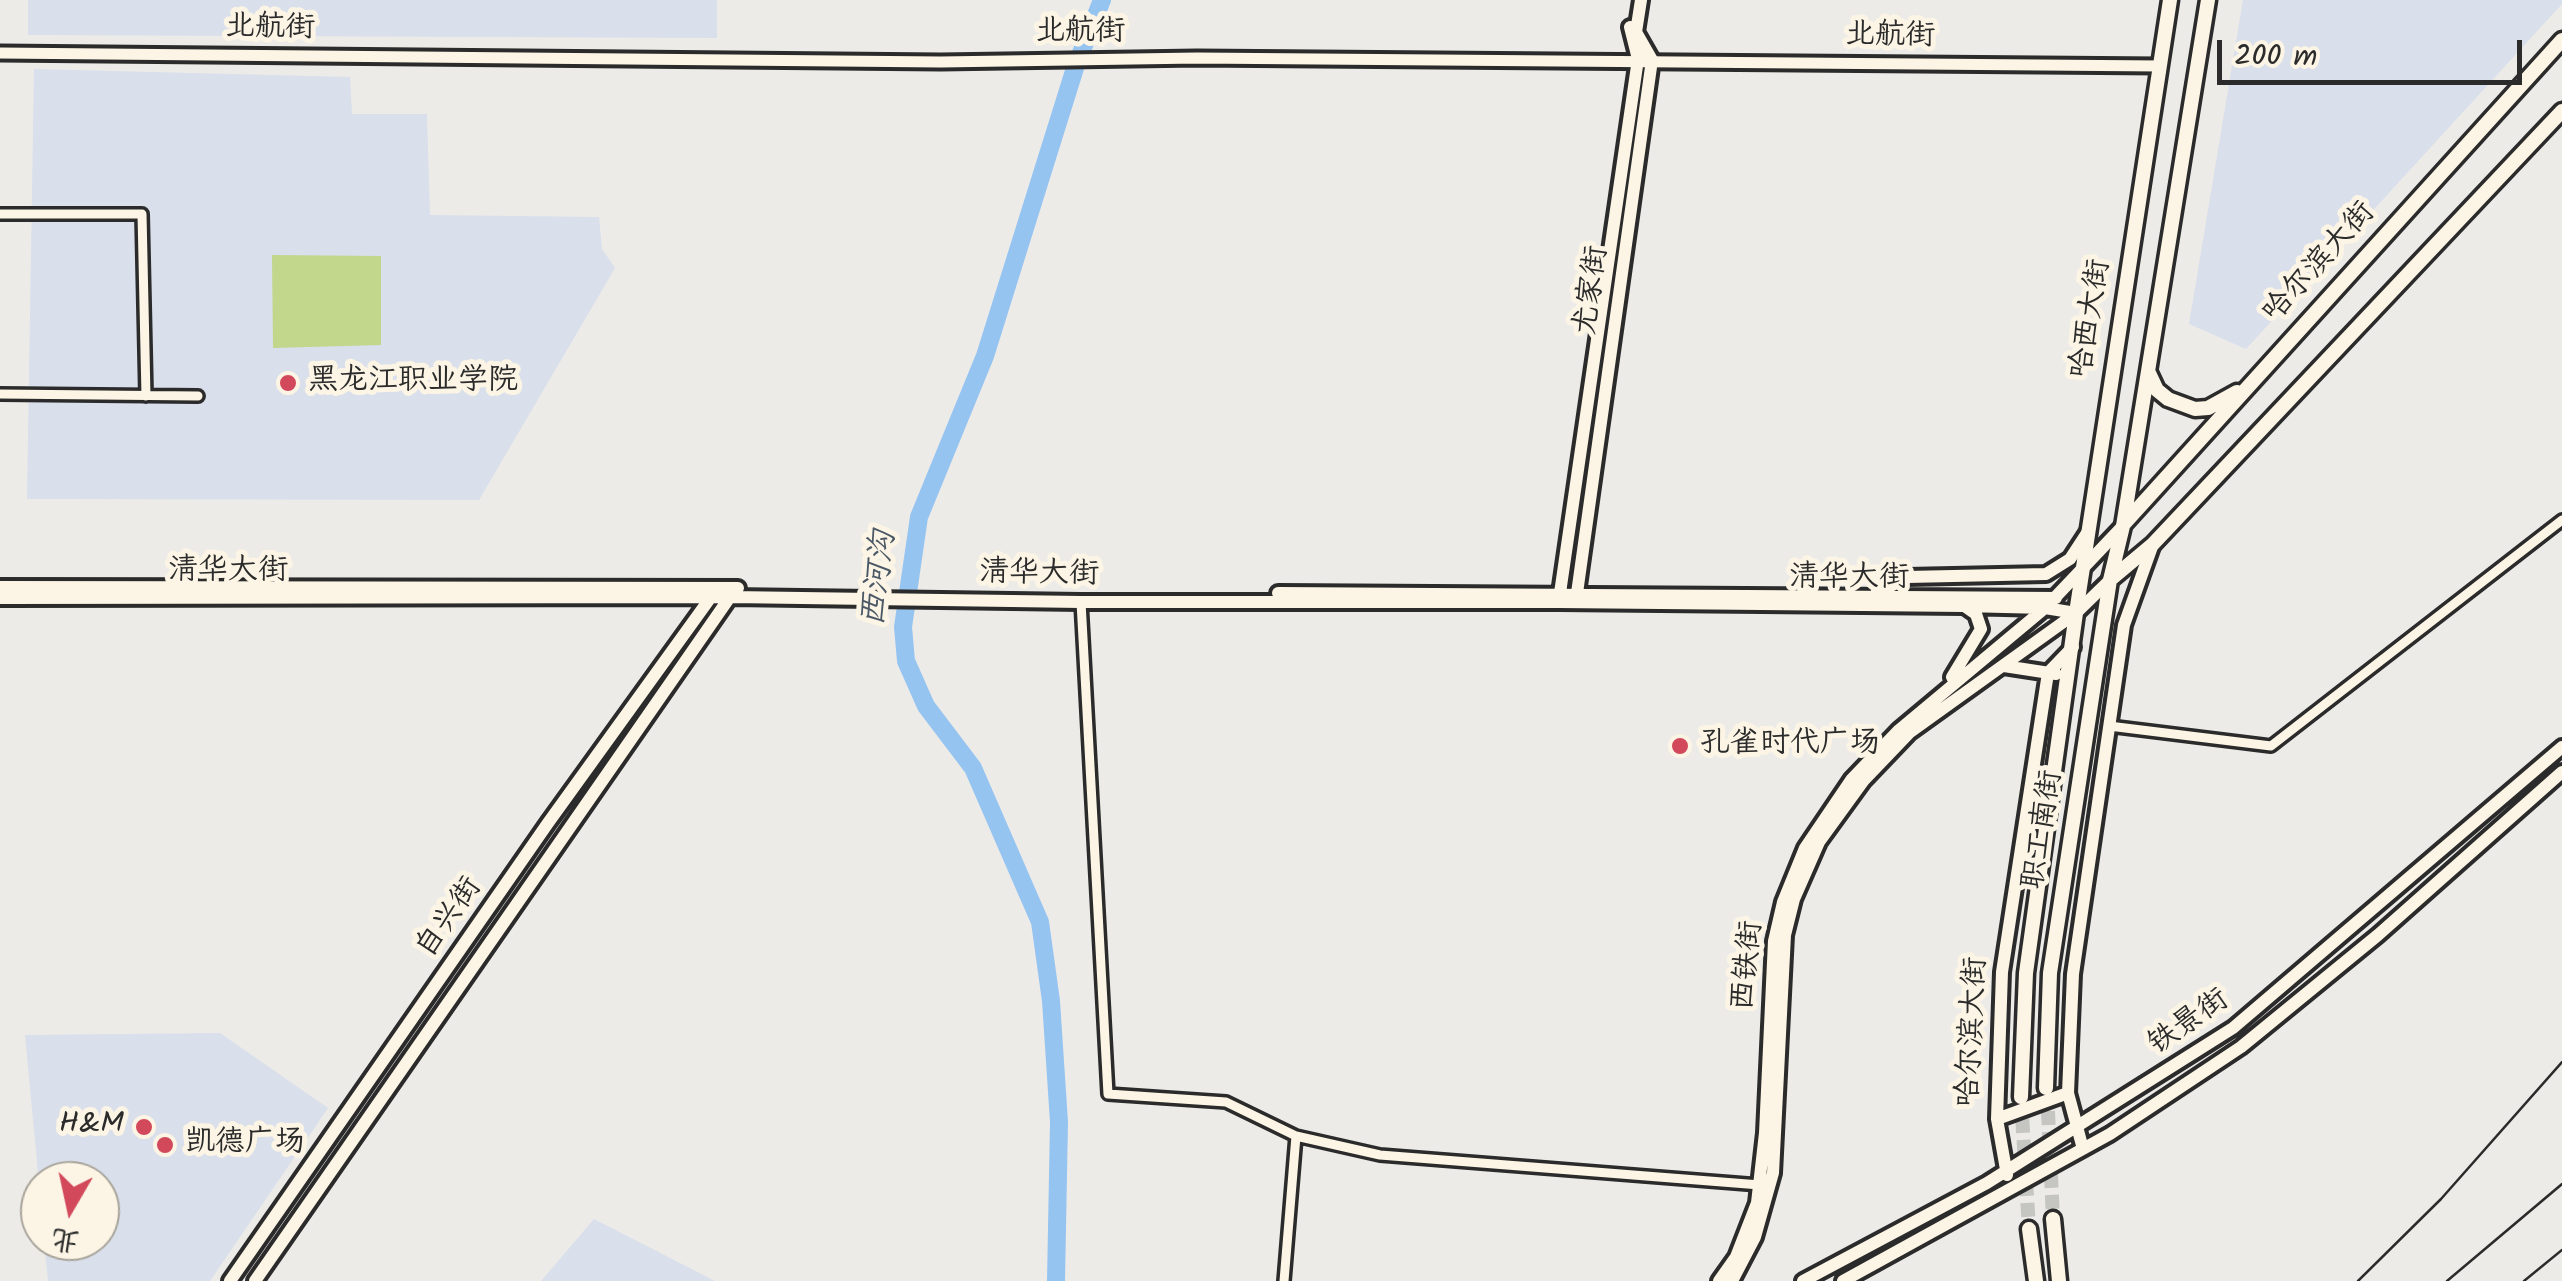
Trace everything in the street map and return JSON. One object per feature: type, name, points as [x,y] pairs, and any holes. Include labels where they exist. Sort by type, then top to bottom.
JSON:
[{"type":"main road","name":"尤家街","points":[[1577,593],[1645,60],[1629,34],[1637,0]]},
{"type":"main road","name":"哈西大街","points":[[2073,647],[2170,0]]},
{"type":"main road","name":"哈西大街","points":[[2110,580],[2123,526],[2208,0]]},
{"type":"main road","name":"哈尔滨大街","points":[[2123,526],[2562,40]]},
{"type":"main road","name":"尤家街","points":[[1560,593],[1645,60]]},
{"type":"main road","points":[[1941,697],[2004,666],[2076,613],[2153,544],[2562,111]]},
{"type":"main road","points":[[2148,371],[2157,390],[2168,400],[2195,409],[2208,408],[2246,386]]},
{"type":"main road","points":[[1870,595],[1908,576],[2046,574],[2074,554],[2090,526]]},
{"type":"main road","points":[[1941,697],[2056,598],[2123,526]]},
{"type":"main road","points":[[2084,1149],[2068,1094],[2073,974],[2124,625],[2153,544]]},
{"type":"main road","name":"职工南街","points":[[2046,1088],[2050,974],[2110,580]]},
{"type":"main road","name":"清华大街","points":[[0,587],[1003,597],[1577,593],[2056,598]]},
{"type":"main road","name":"清华大街","points":[[0,598],[712,592]]},
{"type":"main road","name":"自兴街","points":[[230,1281],[712,592]]},
{"type":"main road","name":"自兴街","points":[[254,1281],[732,592]]},
{"type":"main road","name":"清华大街","points":[[1003,597],[1081,602],[1964,606],[2045,608],[2076,613]]},
{"type":"main road","points":[[1941,697],[1981,629],[1976,614],[1964,606]]},
{"type":"main road","points":[[2048,672],[2073,647]]},
{"type":"main road","name":"职工南街","points":[[2020,1097],[2026,973],[2073,647]]},
{"type":"main road","points":[[2004,666],[2068,675]]},
{"type":"main road","name":"哈尔滨大街","points":[[2010,1191],[1997,1119],[2002,972],[2048,672]]},
{"type":"main road","name":"西铁街","points":[[1718,1281],[1736,1257],[1749,1227],[1760,1184],[1766,1133],[1772,959],[1778,922],[1795,866],[1816,828],[1851,780],[1941,697]]},
{"type":"main road","name":"西铁街","points":[[1732,1281],[1755,1237],[1772,1173],[1783,952],[1794,899],[1819,842],[1846,804],[1941,697]]},
{"type":"main road","name":"铁景街","points":[[1803,1281],[2006,1171],[2233,1028],[2562,746]]},
{"type":"main road","name":"铁景街","points":[[1843,1281],[2084,1149],[2242,1047],[2378,935],[2562,772]]},
{"type":"main road","points":[[1997,1119],[2068,1094]]},
{"type":"main road","points":[[2053,1219],[2059,1281]]},
{"type":"main road","points":[[2029,1229],[2036,1281]]},
{"type":"street","name":"北航街","points":[[0,53],[941,62],[1190,58],[2160,66]]},
{"type":"street","points":[[0,214],[142,214],[146,396]]},
{"type":"street","points":[[0,394],[198,396]]},
{"type":"street","points":[[2109,726],[2272,746],[2562,520]]},
{"type":"street","points":[[1081,602],[1108,1094],[1226,1102],[1296,1136],[1380,1154],[1760,1184]]},
{"type":"street","points":[[1284,1281],[1296,1136]]},
{"type":"shaded area","points":[[28,0],[717,0],[717,38],[28,35]]},
{"type":"shaded area","points":[[2243,0],[2562,0],[2246,349],[2189,324]]},
{"type":"shaded area","name":"黑龙江职业学院","points":[[34,69],[350,77],[352,114],[427,114],[430,215],[599,217],[602,249],[615,268],[479,500],[27,499]]},
{"type":"shaded area","name":"凯德广场","points":[[220,1033],[328,1108],[210,1281],[48,1281],[46,1261],[120,1261],[120,1161],[37,1161],[25,1035]]},
{"type":"shaded area","points":[[594,1219],[715,1281],[541,1281]]},
{"type":"green space","points":[[272,255],[381,256],[381,345],[273,348]]},
{"type":"waterway","name":"西河沟","points":[[1056,1281],[1059,1122],[1051,1001],[1040,922],[973,768],[926,706],[906,661],[903,627],[919,517],[985,356],[1075,68],[1102,0]]},
{"type":"tunnel","points":[[2047,1090],[2053,1219]]},
{"type":"tunnel","points":[[2021,1098],[2029,1229]]},
{"type":"railway","points":[[2358,1281],[2441,1199],[2562,1062]]},
{"type":"railway","points":[[2447,1281],[2562,1184]]},
{"type":"railway","points":[[2524,1281],[2562,1250]]},
{"type":"place","name":"黑龙江职业学院","points":[[288,383]]},
{"type":"place","name":"孔雀时代广场","points":[[1680,746]]},
{"type":"place","name":"H&M","points":[[144,1127]]},
{"type":"place","name":"凯德广场","points":[[165,1145]]}]
